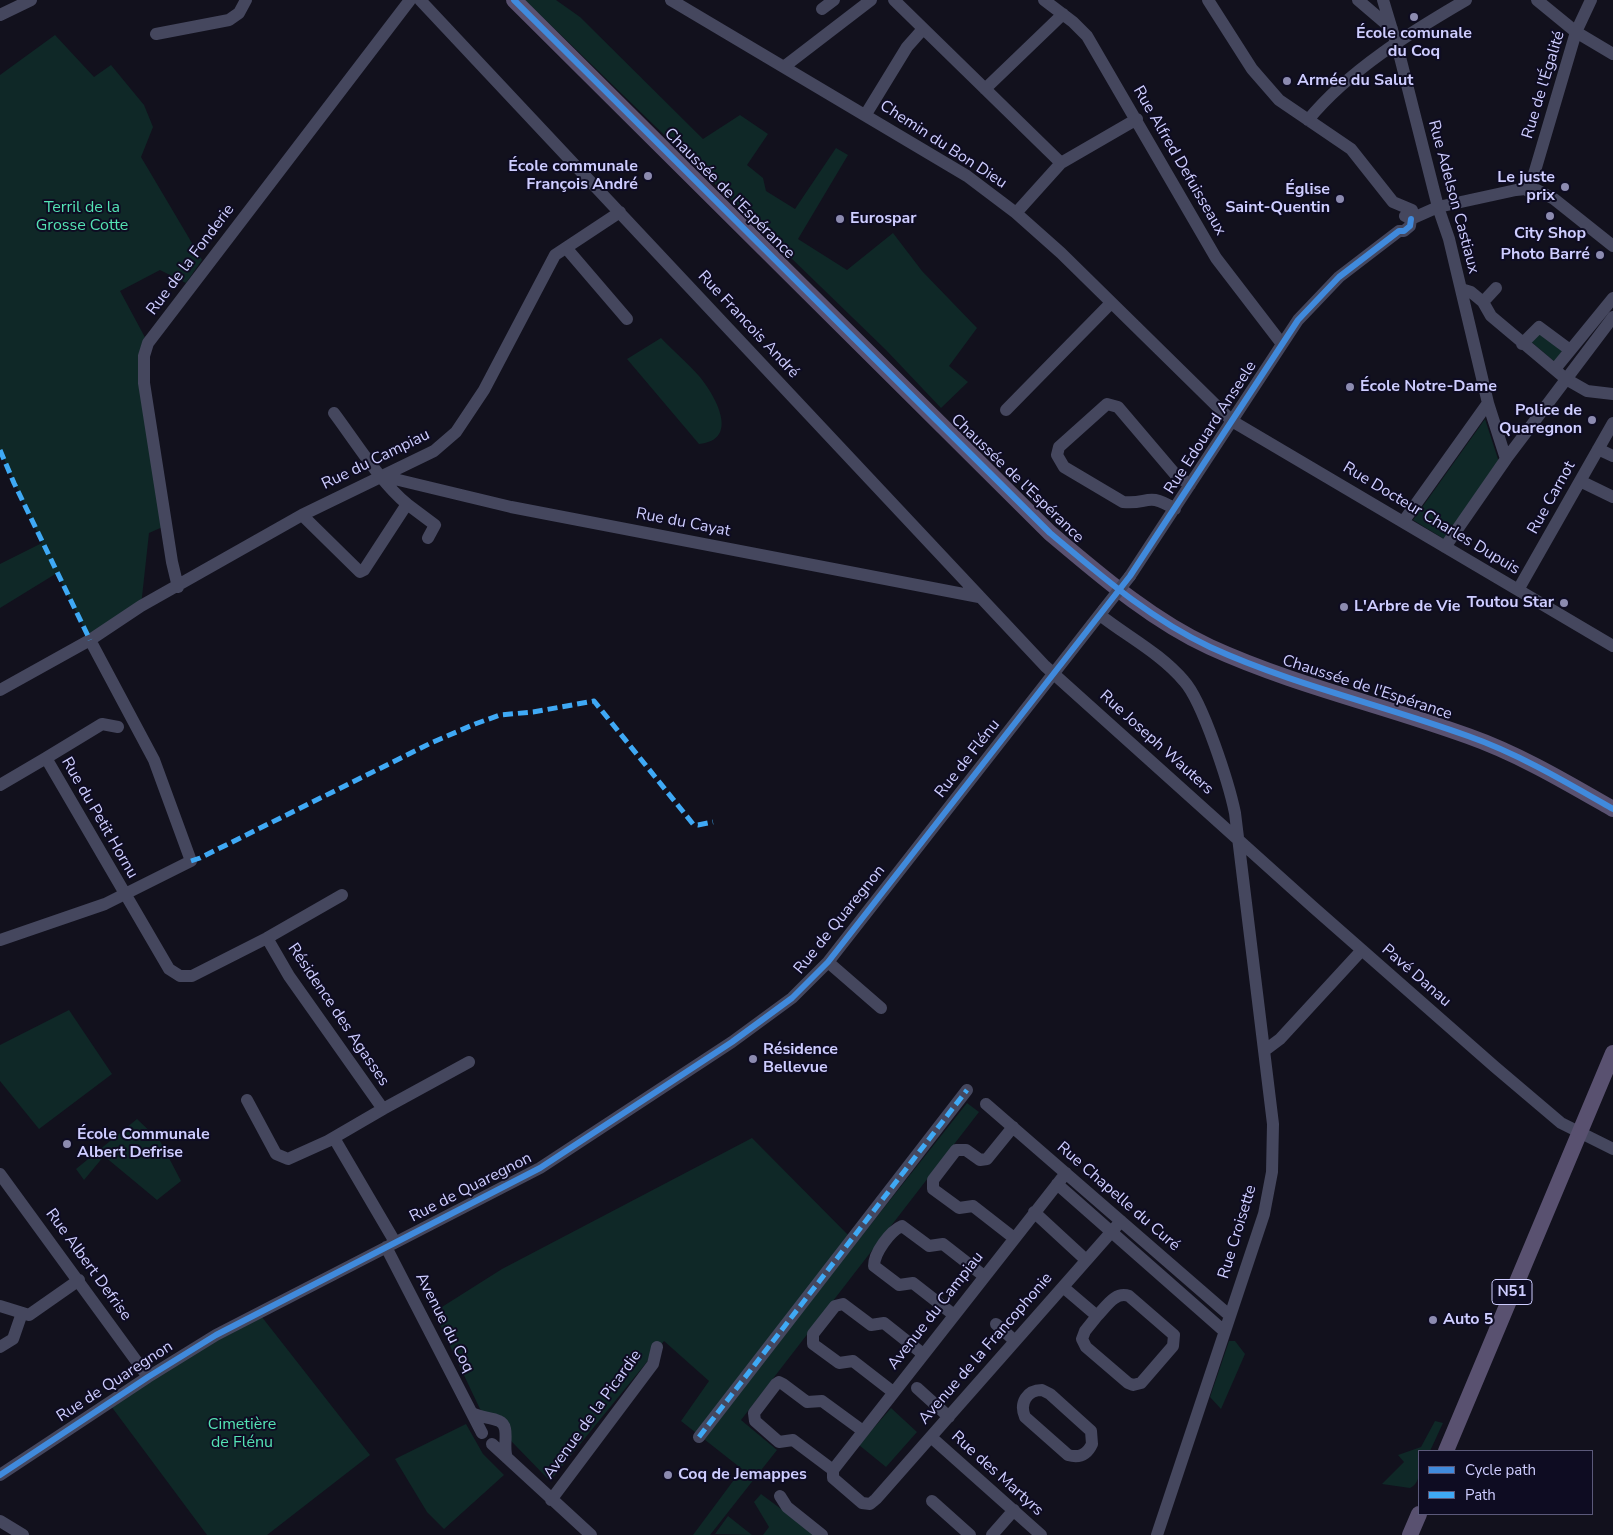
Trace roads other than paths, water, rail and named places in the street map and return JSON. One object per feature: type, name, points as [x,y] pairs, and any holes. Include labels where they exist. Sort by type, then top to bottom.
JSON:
[{"type":"main road","name":"Chaussée de l'Espérance","points":[[514,0],[1050,533],[1133,600],[1161,619],[1210,646],[1271,670],[1495,746],[1542,768],[1613,809]]},
{"type":"main road","name":"N51","points":[[1446,1450],[1613,1053]]},
{"type":"main road","points":[[1410,1535],[1419,1515]]},
{"type":"street","points":[[0,15],[31,0]]},
{"type":"street","points":[[156,34],[229,20],[243,9],[246,0]]},
{"type":"street","name":"Rue de la Fonderie","points":[[178,587],[172,562],[144,383],[144,356],[148,343],[410,0]]},
{"type":"street","name":"Rue Francois André","points":[[420,0],[1052,673]]},
{"type":"street","name":"Chemin du Bon Dieu","points":[[671,0],[866,114],[967,176],[1016,213],[1061,253],[1232,421]]},
{"type":"street","points":[[822,8],[834,0]]},
{"type":"street","points":[[785,66],[871,0]]},
{"type":"street","points":[[894,0],[1061,163]]},
{"type":"street","name":"Rue Alfred Defuisseaux","points":[[1044,0],[1087,36],[1137,119],[1216,258],[1282,344]]},
{"type":"street","points":[[1208,0],[1265,86],[1285,106],[1358,156],[1393,202],[1395,208],[1409,214],[1425,204],[1438,207],[1531,187],[1554,199],[1613,246]]},
{"type":"street","points":[[1358,0],[1392,29]]},
{"type":"street","name":"Rue Adelson Castiaux","points":[[1383,0],[1396,42],[1438,207],[1449,239],[1488,403],[1506,459]]},
{"type":"street","points":[[1308,120],[1322,103],[1396,42],[1466,0]]},
{"type":"street","points":[[1537,0],[1576,32],[1613,54]]},
{"type":"street","name":"Rue de l'Égalité","points":[[1531,187],[1576,32],[1591,0]]},
{"type":"street","points":[[985,89],[1063,14]]},
{"type":"street","points":[[866,114],[907,47],[923,29]]},
{"type":"street","points":[[1016,213],[1061,163],[1137,119]]},
{"type":"street","name":"Rue du Campiau","points":[[1,689],[90,640],[141,606],[178,587],[302,515],[434,451],[456,432],[484,390],[555,255],[567,249],[620,212]]},
{"type":"street","name":"Rue Edouard Anseele","points":[[1052,673],[1130,576],[1298,320],[1322,292],[1399,231],[1404,231],[1410,226],[1409,214]]},
{"type":"street","points":[[567,249],[627,319]]},
{"type":"street","points":[[1483,302],[1496,288]]},
{"type":"street","points":[[1460,289],[1471,292],[1483,302],[1491,316],[1522,344],[1566,379],[1587,391],[1613,394]]},
{"type":"street","points":[[1555,369],[1613,298]]},
{"type":"street","points":[[1006,410],[1111,303]]},
{"type":"street","points":[[1445,547],[1506,459],[1613,317]]},
{"type":"street","points":[[1522,344],[1539,327],[1570,350]]},
{"type":"street","points":[[1403,522],[1488,403]]},
{"type":"street","points":[[1175,509],[1159,499],[1146,499],[1132,504],[1122,502],[1064,466],[1057,455],[1059,447],[1107,404],[1118,407],[1175,474],[1190,486]]},
{"type":"street","points":[[334,413],[382,476],[390,490],[434,525],[428,538]]},
{"type":"street","name":"Rue Docteur Charles Dupuis","points":[[1232,421],[1613,646]]},
{"type":"street","name":"Rue Carnot","points":[[1518,590],[1613,423]]},
{"type":"street","points":[[1598,449],[1613,456]]},
{"type":"street","name":"Rue du Cayat","points":[[382,476],[511,507],[979,597]]},
{"type":"street","points":[[1580,481],[1613,497]]},
{"type":"street","points":[[302,515],[360,572],[364,570],[407,504]]},
{"type":"street","name":"Rue Croisette","points":[[1102,612],[1148,648],[1190,688],[1227,781],[1234,805],[1273,1124],[1272,1172],[1264,1214],[1157,1535]]},
{"type":"street","points":[[0,940],[105,904],[191,861],[154,760],[90,640]]},
{"type":"street","name":"Rue Joseph Wauters","points":[[1052,673],[1237,838]]},
{"type":"street","name":"Rue de Flénu","points":[[906,861],[1052,673]]},
{"type":"street","name":"Rue du Petit Hornu","points":[[0,785],[102,724],[118,727]]},
{"type":"street","name":"Rue du Petit Hornu","points":[[46,758],[124,893]]},
{"type":"street","name":"Pavé Danau","points":[[1237,838],[1362,950],[1561,1123],[1613,1149]]},
{"type":"street","name":"Rue de Quaregnon","points":[[0,1475],[148,1376],[258,1312],[540,1168],[628,1112],[762,1020],[808,983],[828,962],[906,861]]},
{"type":"street","name":"Résidence des Agasses","points":[[124,893],[169,970],[180,976],[192,976],[267,938],[342,895]]},
{"type":"street","name":"Résidence des Agasses","points":[[267,938],[289,976],[383,1110]]},
{"type":"street","points":[[1264,1050],[1280,1039],[1362,950]]},
{"type":"street","points":[[828,962],[881,1008]]},
{"type":"street","name":"Résidence des Agasses","points":[[247,1100],[276,1154],[282,1158],[295,1157],[334,1138],[469,1062]]},
{"type":"street","points":[[699,1437],[967,1090]]},
{"type":"street","name":"Rue Chapelle du Curé","points":[[986,1104],[1229,1315]]},
{"type":"street","points":[[1013,1127],[987,1159],[980,1160],[966,1150],[956,1150],[933,1180],[934,1189],[959,1208],[973,1206],[1014,1238]]},
{"type":"street","points":[[334,1138],[391,1244]]},
{"type":"street","name":"Avenue du Campiau","points":[[833,1470],[1066,1173]]},
{"type":"street","name":"Rue Albert Defrise","points":[[0,1174],[148,1376]]},
{"type":"street","points":[[1057,1184],[1224,1331]]},
{"type":"street","points":[[1034,1212],[1086,1260]]},
{"type":"street","name":"Avenue de la Francophonie","points":[[833,1470],[833,1478],[862,1503],[870,1504],[876,1499],[1121,1221]]},
{"type":"street","points":[[954,1315],[913,1283],[899,1285],[874,1266],[874,1257],[895,1228],[902,1226],[929,1246],[943,1244],[984,1276]]},
{"type":"street","name":"Avenue du Coq","points":[[391,1244],[482,1433]]},
{"type":"street","points":[[0,1306],[29,1315],[79,1280]]},
{"type":"street","points":[[1063,1287],[1097,1316]]},
{"type":"street","points":[[1117,1295],[1129,1296],[1174,1335],[1173,1346],[1141,1383],[1133,1385],[1128,1383],[1086,1347],[1082,1339],[1085,1331],[1097,1316],[1117,1295]]},
{"type":"street","points":[[893,1392],[853,1361],[839,1363],[814,1344],[813,1334],[835,1306],[843,1304],[871,1324],[884,1323],[923,1354]]},
{"type":"street","points":[[0,1347],[13,1339],[22,1313]]},
{"type":"street","points":[[996,1324],[1015,1341]]},
{"type":"street","name":"Avenue de la Picardie","points":[[551,1500],[654,1364],[657,1347]]},
{"type":"street","points":[[833,1470],[793,1440],[779,1442],[755,1422],[754,1413],[776,1384],[779,1382],[784,1384],[807,1402],[822,1401],[863,1431]]},
{"type":"street","points":[[917,1388],[949,1417]]},
{"type":"street","points":[[1035,1391],[1047,1392],[1088,1427],[1093,1437],[1092,1444],[1084,1454],[1071,1456],[1033,1425],[1024,1414],[1025,1399],[1035,1391]]},
{"type":"street","points":[[472,1414],[502,1423],[506,1430],[504,1450],[508,1460]]},
{"type":"street","points":[[491,1420],[483,1426],[482,1433],[485,1440],[492,1444],[591,1535]]},
{"type":"street","points":[[492,1444],[500,1443],[506,1437]]},
{"type":"street","name":"Rue des Martyrs","points":[[931,1437],[1041,1535]]},
{"type":"street","points":[[780,1496],[787,1507],[822,1535]]},
{"type":"street","points":[[932,1501],[970,1535]]},
{"type":"street","points":[[992,1535],[1014,1510]]},
{"type":"street","points":[[0,1521],[23,1535]]},
{"type":"place","name":"École comunale du Coq","points":[[1414,17]]},
{"type":"place","name":"Armée du Salut","points":[[1287,81]]},
{"type":"place","name":"École communale François André","points":[[648,176]]},
{"type":"place","name":"Le juste prix","points":[[1565,187]]},
{"type":"place","name":"Église Saint-Quentin","points":[[1340,199]]},
{"type":"place","name":"City Shop","points":[[1550,216]]},
{"type":"place","name":"Eurospar","points":[[840,219]]},
{"type":"place","name":"Photo Barré","points":[[1600,255]]},
{"type":"place","name":"École Notre-Dame","points":[[1350,387]]},
{"type":"place","name":"Police de Quaregnon","points":[[1592,420]]},
{"type":"place","name":"Toutou Star","points":[[1564,603]]},
{"type":"place","name":"L'Arbre de Vie","points":[[1344,607]]},
{"type":"place","name":"Résidence Bellevue","points":[[753,1059]]},
{"type":"place","name":"École Communale Albert Defrise","points":[[67,1144]]},
{"type":"place","name":"Auto 5","points":[[1433,1320]]},
{"type":"place","name":"Coq de Jemappes","points":[[668,1475]]},
{"type":"park label","name":"Terril de la Grosse Cotte","points":[[82,217]]},
{"type":"park label","name":"Cimetière de Flénu","points":[[242,1434]]}]
